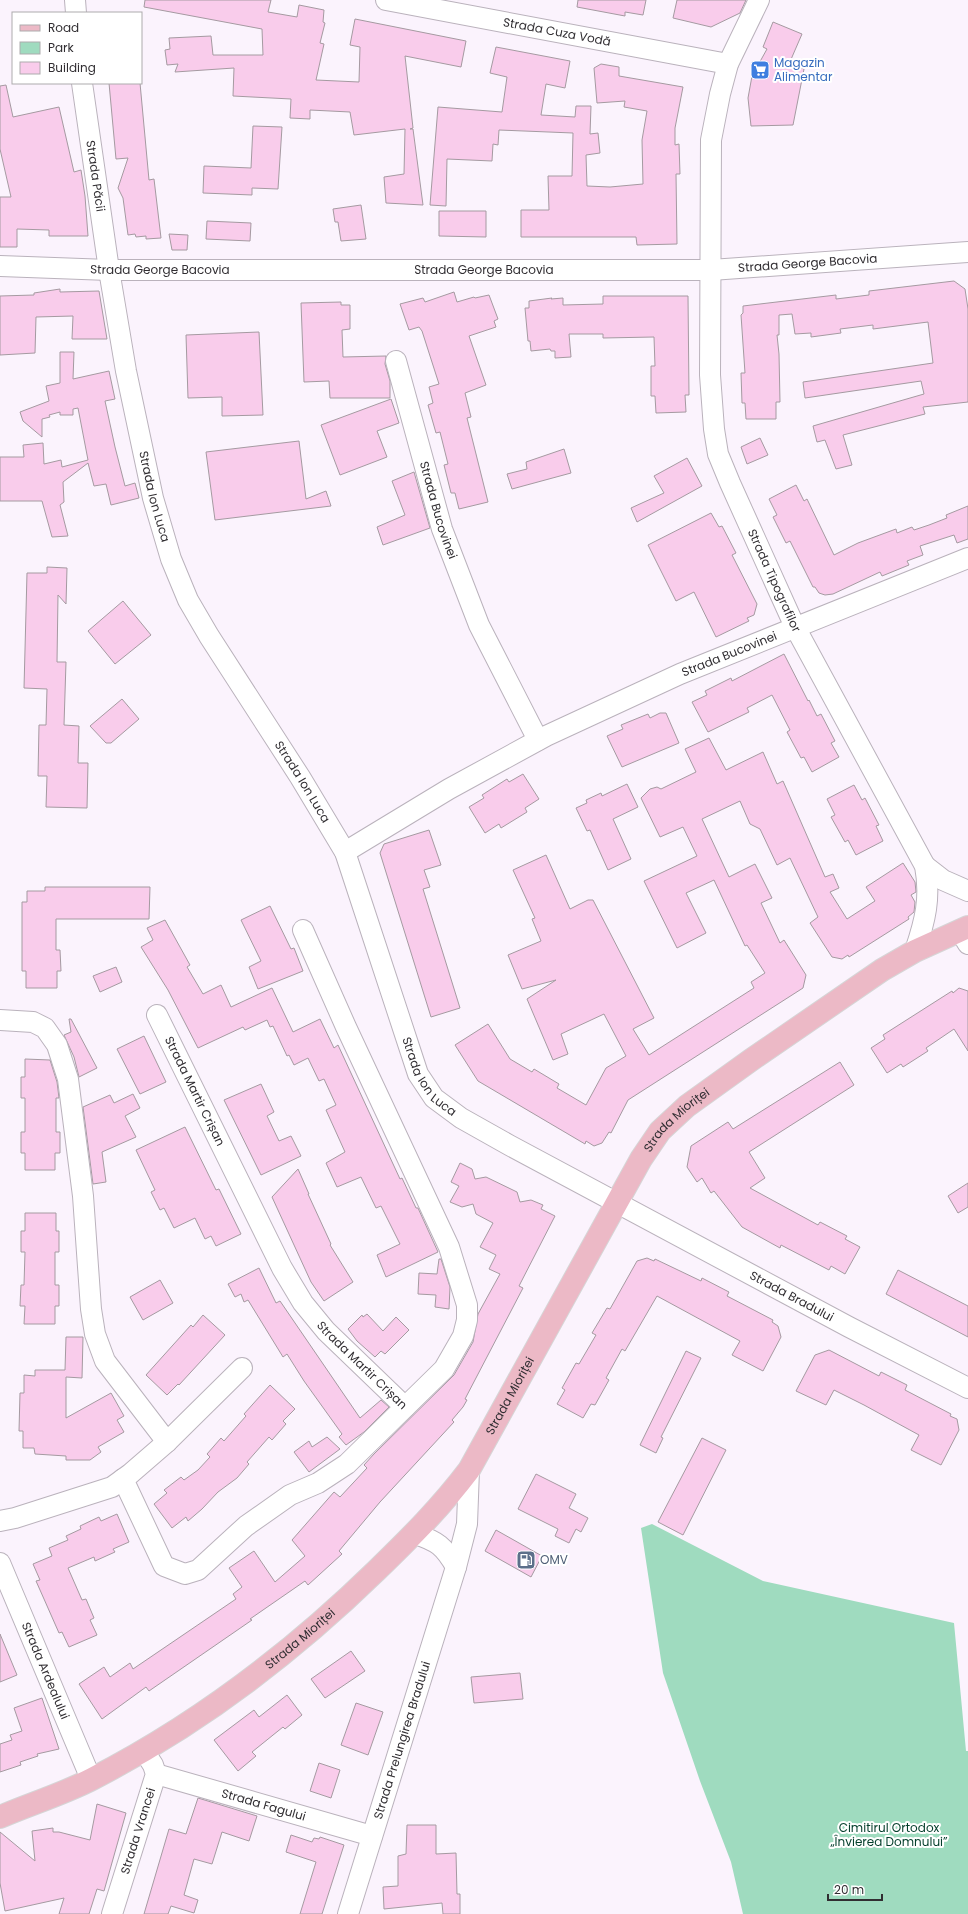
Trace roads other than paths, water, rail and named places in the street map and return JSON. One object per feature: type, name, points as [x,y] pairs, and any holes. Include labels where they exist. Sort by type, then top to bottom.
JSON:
[{"type":"main road","name":"Strada Mioriței","points":[[0,1817],[91,1779],[144,1751],[237,1690],[295,1645],[350,1597],[437,1510],[469,1470],[642,1159],[660,1131],[687,1106],[882,970],[915,951],[965,934]]},
{"type":"street","points":[[75,0],[76,12]]},
{"type":"street","name":"Strada Cuza Vodă","points":[[386,0],[728,64]]},
{"type":"street","name":"Strada Tipografilor","points":[[760,0],[728,64],[720,94],[711,140],[710,375],[714,429],[718,454],[733,491],[795,626],[925,866],[943,880],[968,891]]},
{"type":"street","name":"Strada Păcii","points":[[82,84],[109,270]]},
{"type":"street","name":"Strada George Bacovia","points":[[0,266],[109,270],[711,270],[968,252]]},
{"type":"street","name":"Strada Ion Luca","points":[[109,270],[128,384],[154,498],[171,559],[188,600],[209,636],[300,777],[345,852],[418,1074],[434,1098],[461,1118],[618,1202]]},
{"type":"street","name":"Strada Bucovinei","points":[[396,361],[442,529],[480,625],[538,740]]},
{"type":"street","name":"Strada Bucovinei","points":[[345,852],[449,789],[538,740],[680,674],[795,626],[968,558]]},
{"type":"street","name":"Strada Tipografilor","points":[[915,951],[928,903],[925,866]]},
{"type":"street","points":[[303,930],[449,1247],[467,1306],[467,1320],[463,1336],[444,1369],[405,1407]]},
{"type":"street","name":"Strada Martir Crișan","points":[[123,1479],[164,1566],[185,1574],[198,1570],[246,1526],[290,1495],[318,1483],[347,1464],[405,1407],[326,1331],[303,1303],[268,1242],[157,1015]]},
{"type":"street","points":[[0,1020],[33,1022],[45,1028],[57,1045],[68,1079],[83,1196],[91,1309],[95,1334],[105,1361],[167,1442]]},
{"type":"street","name":"Strada Bradului","points":[[618,1202],[849,1327],[968,1388]]},
{"type":"street","points":[[0,1521],[15,1518],[112,1487],[167,1442],[242,1368]]},
{"type":"street","name":"Strada Prelungirea Bradului","points":[[348,1914],[456,1567],[467,1524],[469,1470]]},
{"type":"street","points":[[414,1534],[433,1540],[442,1546],[456,1567]]},
{"type":"street","name":"Strada Ardealului","points":[[0,1563],[91,1779]]},
{"type":"street","name":"Strada Vrancei","points":[[112,1914],[156,1774],[153,1765],[144,1751]]},
{"type":"street","name":"Strada Fagului","points":[[156,1774],[372,1836]]},
{"type":"place","name":"Magazin Alimentar","points":[[760,70]]},
{"type":"place","name":"OMV","points":[[526,1560]]},
{"type":"park label","name":"Cimitirul Ortodox „Învierea Domnului”","points":[[889,1835]]}]
